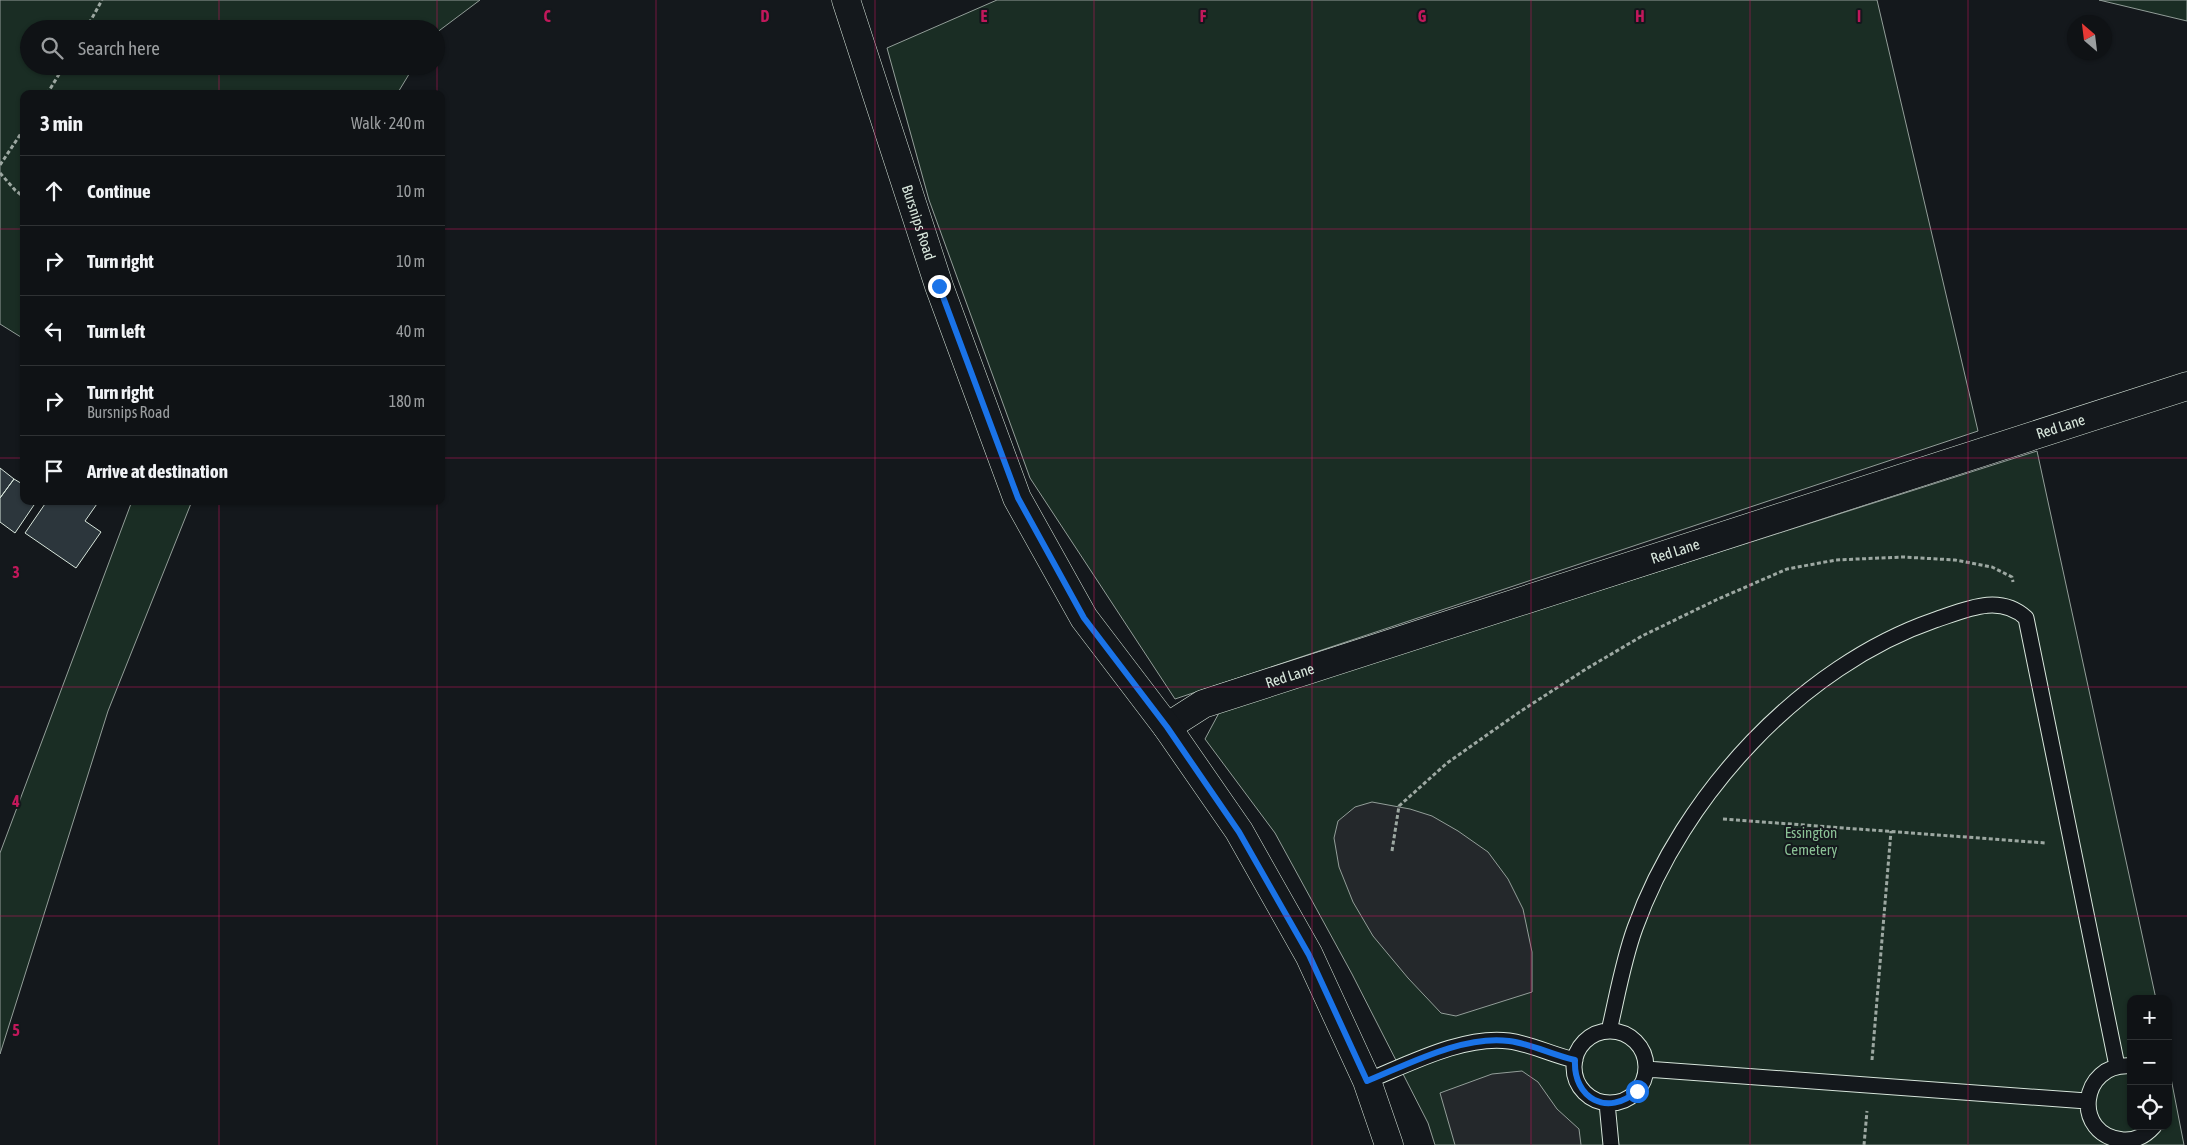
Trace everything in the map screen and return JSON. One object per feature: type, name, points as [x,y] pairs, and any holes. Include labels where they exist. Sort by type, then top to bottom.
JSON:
[{"type":"main road","name":"Bursnips Road","points":[[846,0],[939,286],[1018,498],[1084,618],[1167,727],[1239,832],[1309,955],[1367,1081],[1389,1145]]},
{"type":"main road","name":"Red Lane","points":[[1167,727],[1204,704],[2187,386]]},
{"type":"lane","points":[[1609,1031],[1635,928],[1657,875],[1683,828],[1755,739],[1798,700],[1851,660],[1911,628],[1982,604],[2016,608],[2026,618],[2072,845],[2124,1066],[2106,1071],[2096,1079],[2090,1089],[2087,1102],[2089,1114],[2094,1125],[2103,1134],[2114,1139],[2133,1142],[2150,1130]]},
{"type":"lane","points":[[1609,1031],[1621,1033],[1631,1038],[1640,1046],[1645,1057],[1644,1081],[1633,1095],[1617,1102],[1606,1103],[1594,1100],[1584,1093],[1576,1077],[1575,1060],[1579,1048],[1587,1039],[1597,1033],[1609,1031]]},
{"type":"lane","points":[[1367,1081],[1447,1050],[1481,1040],[1509,1041],[1532,1046],[1556,1056],[1575,1060]]},
{"type":"lane","points":[[1646,1069],[2087,1102]]},
{"type":"lane","points":[[1606,1103],[1611,1145]]},
{"type":"path","points":[[91,20],[102,0]]},
{"type":"path","points":[[49,90],[59,75]]},
{"type":"path","points":[[0,165],[20,135]]},
{"type":"path","points":[[0,173],[20,194]]},
{"type":"path","points":[[1392,851],[1399,806],[1447,763],[1521,710],[1642,636],[1716,600],[1787,569],[1836,560],[1903,557],[1955,560],[1992,567],[2012,578],[2016,608]]},
{"type":"path","points":[[1692,816],[2072,845]]},
{"type":"path","points":[[1864,1145],[1891,831]]},
{"type":"green space","points":[[0,0],[480,0],[445,26],[445,20],[20,20],[20,75],[409,75],[399,90],[20,90],[20,336],[0,324]]},
{"type":"green space","points":[[997,0],[1877,0],[1978,431],[1175,699],[1030,478],[929,200],[887,48]]},
{"type":"green space","points":[[2099,0],[2187,0],[2187,21]]},
{"type":"green space","name":"Essington Cemetery","points":[[2037,451],[2155,995],[2127,995],[2127,1130],[2172,1130],[2172,1084],[2184,1145],[1435,1145],[1428,1123],[1352,974],[1275,833],[1205,739],[1220,711]]},
{"type":"green space","points":[[130,505],[190,505],[108,711],[0,1054],[0,853]]},
{"type":"shaded area","points":[[1372,802],[1410,809],[1432,816],[1488,852],[1508,879],[1523,909],[1532,952],[1532,992],[1456,1016],[1441,1013],[1408,978],[1373,936],[1353,902],[1339,867],[1334,838],[1338,821],[1355,807]]},
{"type":"shaded area","points":[[1522,1071],[1538,1082],[1557,1109],[1579,1129],[1581,1145],[1455,1145],[1440,1093],[1492,1074]]},
{"type":"building","points":[[0,468],[14,479],[0,498]]},
{"type":"building","points":[[14,479],[20,483],[20,505],[34,505],[15,533],[0,522],[0,498]]},
{"type":"building","points":[[44,505],[96,505],[85,521],[101,532],[76,568],[25,533]]},
{"type":"route","points":[[939,286],[1018,498],[1084,618],[1167,727],[1239,832],[1309,955],[1367,1081],[1447,1050],[1481,1040],[1509,1041],[1532,1046],[1556,1056],[1575,1060],[1574,1072],[1578,1083],[1584,1093],[1594,1100],[1606,1103],[1617,1102],[1628,1098],[1637,1091]]}]
